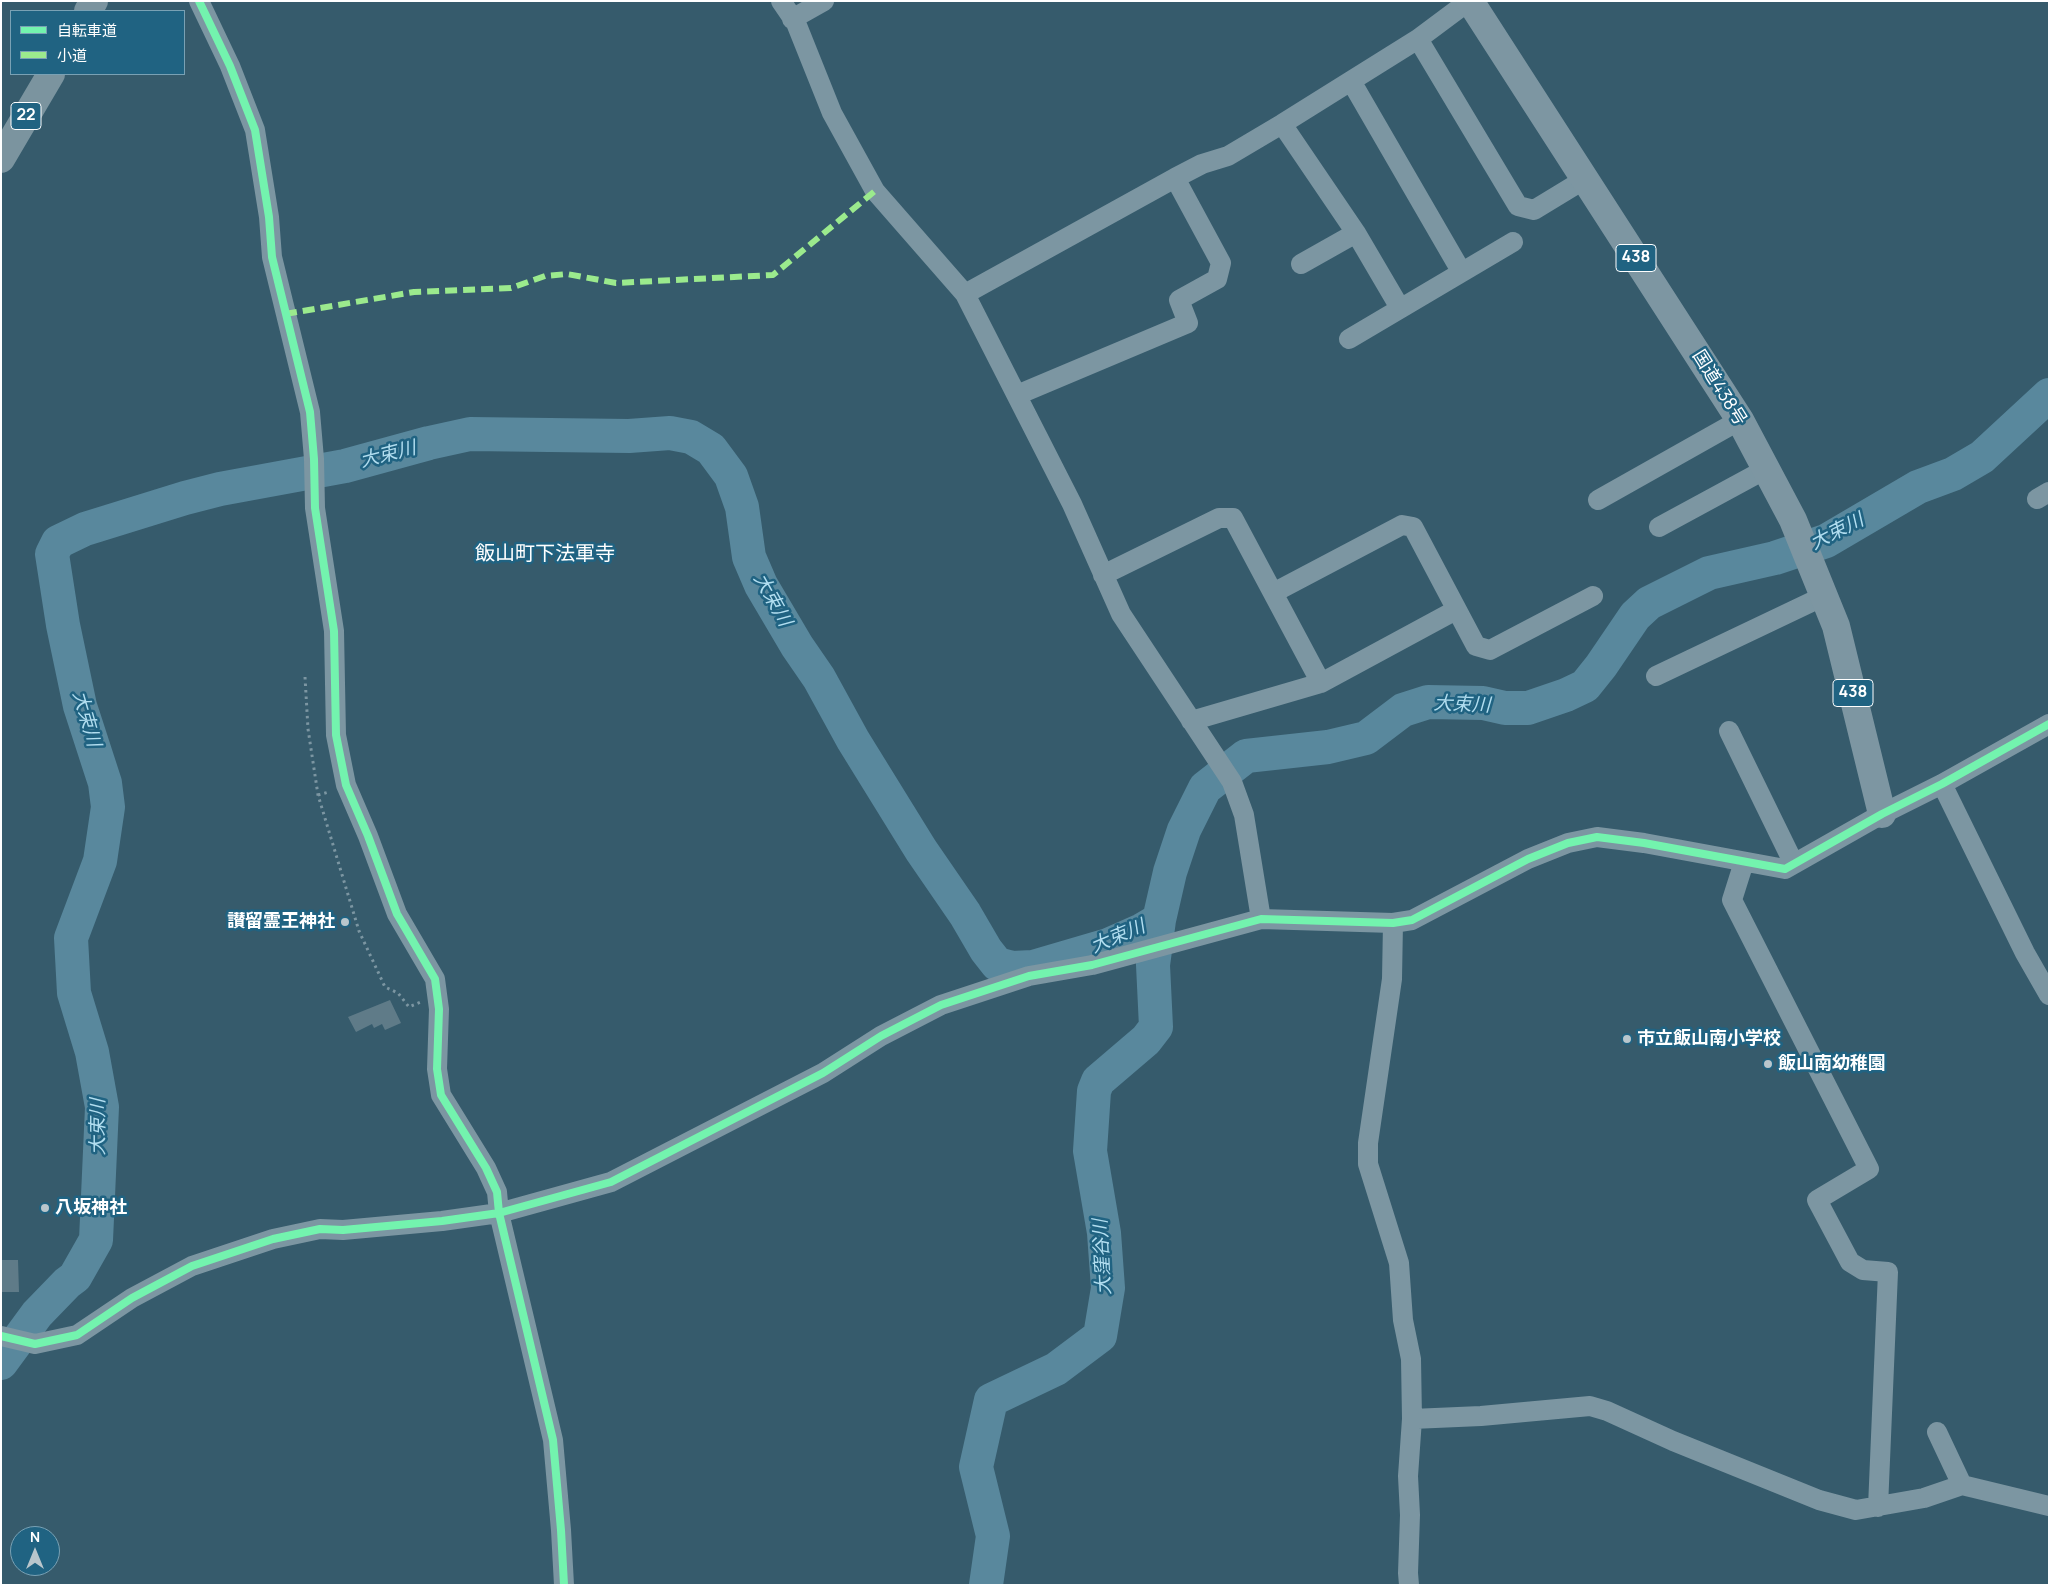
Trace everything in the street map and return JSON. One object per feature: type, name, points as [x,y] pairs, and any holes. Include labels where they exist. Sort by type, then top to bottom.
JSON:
[{"type":"highway","name":"国道438号","points":[[1469,1],[1586,179],[1740,420],[1793,520],[1836,626],[1882,814]]},
{"type":"main road","name":"22","points":[[1,159],[51,75]]},
{"type":"street","points":[[199,1],[230,66],[255,130],[269,216],[272,257],[310,412],[315,508],[334,631],[336,736],[346,785],[368,836],[396,914],[435,979],[439,1009],[437,1069],[441,1095],[486,1168],[497,1192],[499,1213],[552,1440],[561,1530],[564,1585]]},
{"type":"street","points":[[781,1],[792,19],[822,84],[832,113],[875,191],[965,294],[1072,504],[1121,614],[1232,782],[1244,815],[1261,919]]},
{"type":"street","points":[[792,19],[824,1]]},
{"type":"street","points":[[965,294],[1175,178],[1202,164],[1228,156],[1418,38],[1469,1]]},
{"type":"street","points":[[1418,38],[1518,206],[1534,210],[1586,179]]},
{"type":"street","points":[[1351,81],[1461,272]]},
{"type":"street","points":[[1282,124],[1356,233],[1400,308]]},
{"type":"street","points":[[1017,395],[1188,323],[1180,300],[1217,279],[1221,263],[1175,178]]},
{"type":"street","points":[[1300,264],[1356,233]]},
{"type":"street","points":[[1349,339],[1512,242]]},
{"type":"street","points":[[1598,500],[1740,420]]},
{"type":"street","points":[[1659,527],[1766,469]]},
{"type":"street","points":[[1103,575],[1220,518],[1233,518],[1321,683]]},
{"type":"street","points":[[1273,593],[1402,525],[1413,527],[1476,646],[1490,650],[1593,596]]},
{"type":"street","points":[[1656,676],[1820,585]]},
{"type":"street","points":[[1191,721],[1321,683],[1456,610]]},
{"type":"street","points":[[11,1338],[35,1344],[77,1335],[132,1298],[192,1266],[273,1239],[320,1229],[343,1230],[442,1221],[499,1213],[611,1182],[816,1077],[880,1036],[941,1005],[1029,976],[1092,965],[1261,919],[1393,923],[1412,920],[1528,860],[1568,843],[1597,837],[1644,843],[1785,869],[1882,814],[1942,784],[2049,724]]},
{"type":"street","points":[[1729,731],[1794,864]]},
{"type":"street","points":[[1942,784],[2025,953],[2048,994]]},
{"type":"street","points":[[1744,862],[1732,900],[1869,1168],[1817,1200],[1850,1262],[1864,1270],[1888,1272],[1878,1507]]},
{"type":"street","points":[[1393,923],[1392,979],[1368,1143],[1368,1164],[1399,1263],[1404,1320],[1411,1359],[1412,1419],[1408,1476],[1410,1515],[1409,1585]]},
{"type":"street","points":[[1412,1419],[1481,1416],[1590,1406],[1607,1411],[1673,1441],[1819,1500],[1856,1510],[1924,1498],[1962,1485],[2049,1506]]},
{"type":"street","points":[[1937,1432],[1962,1485]]},
{"type":"path","points":[[305,678],[308,729],[318,795],[359,931],[385,986],[398,993],[408,1007],[424,1001]]},
{"type":"building","points":[[390,1000],[401,1023],[385,1030],[382,1024],[374,1028],[372,1024],[356,1032],[348,1017]]},
{"type":"building","points":[[1,1260],[18,1260],[19,1292],[1,1292]]},
{"type":"waterway","name":"大束川","points":[[986,1585],[993,1536],[976,1467],[991,1400],[1056,1369],[1100,1336],[1108,1288],[1104,1233],[1090,1151],[1094,1091],[1098,1081],[1146,1040],[1156,1027],[1153,965],[1159,920],[1170,872],[1184,830],[1205,788],[1246,756],[1328,747],[1366,738],[1403,710],[1428,702],[1483,703],[1505,708],[1528,708],[1566,695],[1585,686],[1635,616],[1649,603],[1709,573],[1775,558],[1826,541],[1918,487],[1953,474],[1982,457],[2049,395]]},
{"type":"waterway","name":"大束川","points":[[1,1363],[37,1314],[75,1277],[96,1240],[102,1107],[92,1052],[74,993],[71,938],[100,861],[108,807],[105,783],[80,706],[63,625],[52,554],[58,542],[85,529],[220,489],[345,466],[470,434],[629,436],[670,433],[691,437],[711,449],[731,476],[742,507],[749,557],[761,585],[797,646],[819,678],[853,740],[921,850],[997,964],[1012,968],[1033,967],[1108,945],[1159,920]]},
{"type":"marked path","points":[[285,314],[414,292],[511,288],[545,276],[567,274],[616,283],[773,275],[875,191]]},
{"type":"cycle path","points":[[199,1],[230,66],[255,130],[269,217],[272,257],[310,412],[314,459],[315,508],[334,631],[336,735],[346,785],[368,836],[397,914],[435,979],[439,1009],[437,1069],[441,1095],[486,1168],[497,1192],[499,1213],[553,1440],[564,1585]]},
{"type":"cycle path","points":[[1,1336],[35,1344],[77,1335],[132,1298],[192,1266],[273,1239],[320,1229],[343,1230],[442,1221],[499,1213],[611,1182],[823,1073],[881,1036],[941,1005],[1029,976],[1092,965],[1261,919],[1393,923],[1412,920],[1528,859],[1568,843],[1597,837],[1644,843],[1785,869],[1882,814],[1942,784],[2049,724]]},
{"type":"place","name":"讃留霊王神社","points":[[345,922]]},
{"type":"place","name":"市立飯山南小学校","points":[[1627,1039]]},
{"type":"place","name":"飯山南幼稚園","points":[[1768,1064]]},
{"type":"place","name":"八坂神社","points":[[45,1208]]},
{"type":"district","name":"飯山町下法軍寺","points":[[545,554]]},
{"type":"water label","name":"大窪谷川","points":[[1103,1257]]}]
